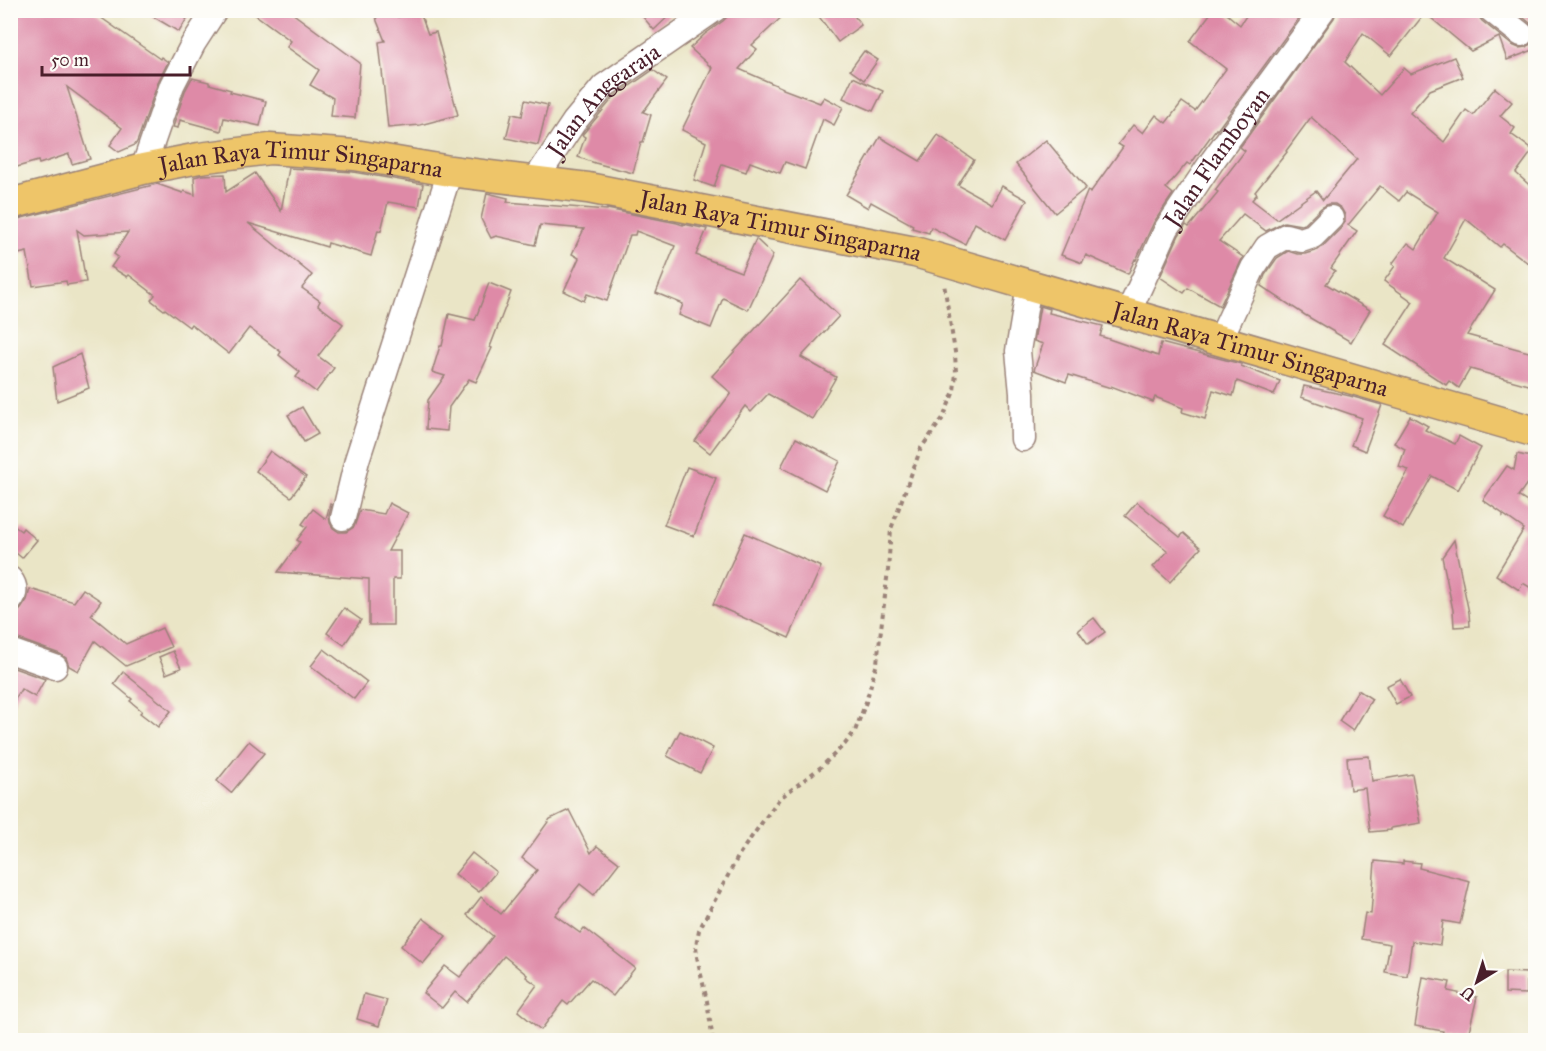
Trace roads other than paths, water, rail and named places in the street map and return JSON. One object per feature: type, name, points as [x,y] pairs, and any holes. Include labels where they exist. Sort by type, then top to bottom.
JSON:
[{"type":"main road","name":"Jalan Raya Timur Singaparna","points":[[10,204],[143,169],[199,158],[270,149],[355,155],[533,183],[588,188],[915,252],[1536,432]]},
{"type":"street","points":[[143,169],[172,86],[193,44],[215,10]]},
{"type":"street","name":"Jalan Anggaraja","points":[[533,183],[574,122],[604,86],[714,10]]},
{"type":"street","name":"Jalan Flamboyan","points":[[1128,313],[1167,228],[1213,160],[1323,10]]},
{"type":"street","points":[[1491,10],[1521,34]]},
{"type":"street","points":[[343,518],[361,449],[450,171]]},
{"type":"street","points":[[1220,340],[1253,268],[1267,247],[1287,236],[1301,240],[1313,236],[1331,218]]},
{"type":"street","points":[[1023,439],[1018,351],[1029,285]]},
{"type":"street","points":[[10,579],[15,590],[10,601]]},
{"type":"street","points":[[10,651],[55,667]]}]
